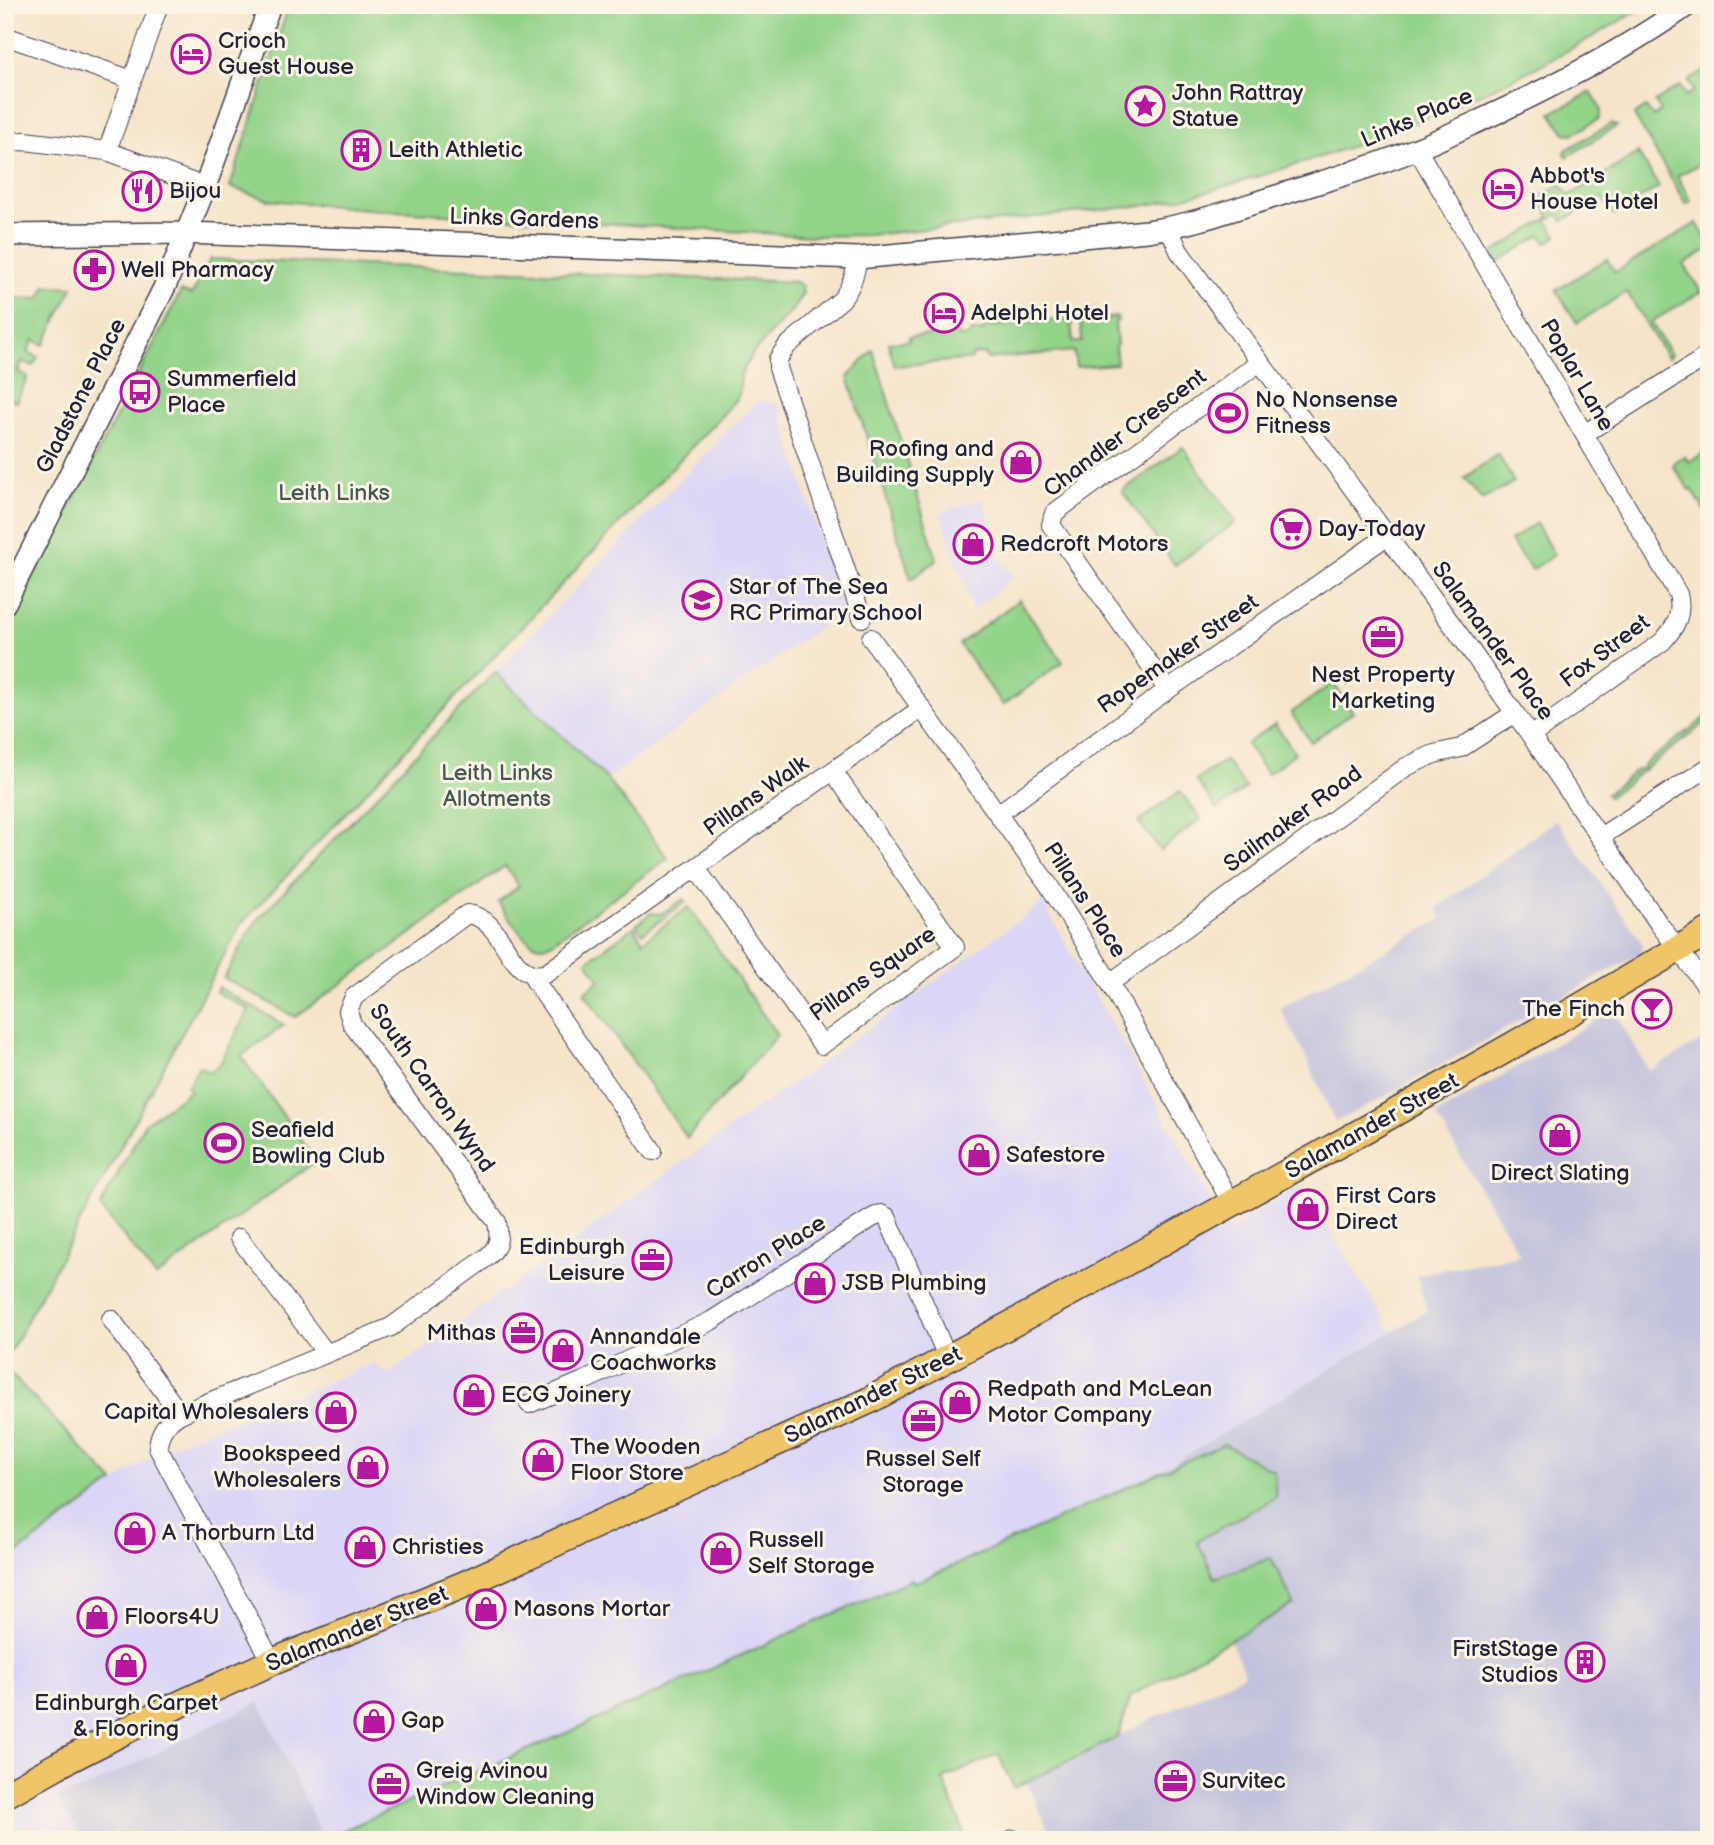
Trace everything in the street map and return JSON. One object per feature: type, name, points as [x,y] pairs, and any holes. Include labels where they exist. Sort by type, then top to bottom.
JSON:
[{"type":"main road","name":"Salamander Street","points":[[5,1795],[156,1715],[272,1662],[463,1586],[868,1401],[1232,1204],[1709,931]]},
{"type":"street","points":[[107,151],[159,5]]},
{"type":"street","name":"Gladstone Place","points":[[5,603],[11,577],[155,308],[205,187],[270,5]]},
{"type":"street","name":"Links Place","points":[[1158,230],[1203,219],[1417,149],[1576,73],[1649,32],[1688,5]]},
{"type":"street","points":[[5,36],[132,80]]},
{"type":"street","points":[[5,132],[25,141]]},
{"type":"street","points":[[5,142],[25,141],[107,151],[205,187]]},
{"type":"street","name":"Poplar Lane","points":[[1417,149],[1678,594],[1680,611],[1674,628]]},
{"type":"street","name":"Links Gardens","points":[[5,235],[187,233],[858,258],[1158,230]]},
{"type":"street","name":"Salamander Place","points":[[1158,230],[1179,251],[1387,536],[1515,713],[1659,924],[1709,990]]},
{"type":"street","points":[[858,258],[848,292],[787,346],[778,359],[778,368],[862,618]]},
{"type":"street","points":[[1584,434],[1709,355]]},
{"type":"street","name":"Chandler Crescent","points":[[1168,690],[1051,525],[1054,513],[1260,362]]},
{"type":"street","name":"Ropemaker Street","points":[[999,814],[1168,690],[1387,536]]},
{"type":"street","name":"Fox Street","points":[[1531,736],[1662,642],[1674,628]]},
{"type":"street","name":"Pillans Place","points":[[871,638],[1048,884],[1110,983],[1232,1204]]},
{"type":"street","name":"Pillans Walk","points":[[533,974],[545,974],[922,708]]},
{"type":"street","name":"Sailmaker Road","points":[[1110,983],[1406,768],[1434,754],[1461,748],[1515,713]]},
{"type":"street","points":[[1600,837],[1709,766]]},
{"type":"street","name":"Pillans Square","points":[[696,868],[822,1045],[955,947],[833,771]]},
{"type":"street","name":"South Carron Wynd","points":[[272,1662],[158,1448],[159,1437],[163,1428],[180,1414],[391,1327],[495,1250],[499,1234],[497,1222],[352,1024],[348,1011],[354,998],[467,914],[487,922],[520,966],[533,974]]},
{"type":"street","points":[[533,974],[539,987],[653,1151]]},
{"type":"street","name":"Carron Place","points":[[529,1404],[711,1321],[881,1214],[887,1217],[948,1359]]},
{"type":"street","points":[[239,1238],[326,1353]]},
{"type":"street","points":[[111,1320],[180,1414]]},
{"type":"shaded area","name":"Star of The Sea RC Primary School","points":[[758,400],[778,404],[843,611],[607,779],[495,672]]},
{"type":"shaded area","points":[[983,498],[997,555],[1014,577],[972,610],[941,513]]},
{"type":"shaded area","points":[[1556,820],[1643,944],[1641,953],[1335,1122],[1280,1008],[1442,919],[1437,908]]},
{"type":"shaded area","points":[[1043,903],[1228,1230],[1302,1185],[1392,1332],[1153,1475],[914,1584],[912,1580],[321,1840],[5,1840],[5,1562],[157,1452],[375,1363],[385,1373],[394,1370]]},
{"type":"shaded area","points":[[1613,1010],[1649,1071],[1703,1040],[1709,1047],[1709,1840],[1053,1840],[1026,1781],[1245,1674],[1229,1638],[999,1754],[943,1779],[967,1840],[83,1840],[58,1799],[89,1787],[259,1702],[324,1839],[912,1579],[914,1583],[989,1551],[1153,1475],[1427,1311],[1416,1275],[1520,1255],[1436,1115]]},
{"type":"green space","points":[[289,5],[1646,5],[1556,57],[1462,103],[1316,159],[1207,191],[1147,205],[870,235],[811,236],[379,210],[269,200],[230,187]]},
{"type":"green space","points":[[1705,71],[1709,83],[1709,156],[1677,176],[1691,201],[1686,204],[1634,115],[1646,107],[1653,117],[1661,111],[1655,102],[1680,86],[1686,96],[1694,91],[1689,81]]},
{"type":"green space","points":[[1591,92],[1601,110],[1599,119],[1573,134],[1565,133],[1551,113]]},
{"type":"green space","points":[[1611,124],[1617,126],[1567,157],[1566,150]]},
{"type":"green space","points":[[1638,153],[1659,187],[1613,215],[1602,197],[1563,221],[1558,214],[1547,221],[1557,236],[1546,243],[1541,235],[1495,264],[1489,255],[1550,217],[1539,198],[1561,184],[1569,196]]},
{"type":"green space","points":[[1697,223],[1709,249],[1684,264],[1701,292],[1651,322],[1671,355],[1667,358],[1627,292],[1577,323],[1556,290],[1607,259],[1615,272]]},
{"type":"green space","name":"Leith Links","points":[[210,259],[796,282],[802,286],[803,293],[793,309],[753,353],[741,374],[739,395],[723,414],[241,924],[5,1361],[5,633],[181,291],[192,295]]},
{"type":"green space","points":[[46,286],[73,287],[44,345],[33,340],[28,352],[38,357],[33,366],[23,361],[18,371],[28,377],[16,402],[5,396],[5,298],[39,299]]},
{"type":"green space","points":[[1117,317],[1117,364],[1076,367],[1074,351],[987,359],[986,354],[972,355],[972,359],[895,366],[888,343],[909,341],[909,337],[958,333],[959,337],[970,336],[970,332],[984,331],[984,327],[1071,319],[1073,342],[1082,342],[1079,321]]},
{"type":"green space","points":[[873,350],[937,560],[911,579],[848,377]]},
{"type":"green space","points":[[1183,447],[1236,522],[1175,565],[1122,491]]},
{"type":"green space","points":[[1709,451],[1709,518],[1692,489],[1690,490],[1673,466],[1674,462],[1685,456],[1688,462]]},
{"type":"green space","points":[[1498,454],[1514,482],[1482,500],[1464,478]]},
{"type":"green space","points":[[1536,523],[1554,555],[1532,570],[1510,541]]},
{"type":"green space","points":[[1019,600],[1063,662],[1003,705],[959,644]]},
{"type":"green space","name":"Leith Links Allotments","points":[[495,672],[607,779],[668,858],[554,941],[543,946],[530,942],[498,902],[519,886],[505,866],[295,1017],[224,978],[249,932],[261,916]]},
{"type":"green space","points":[[1333,683],[1353,712],[1311,742],[1291,713]]},
{"type":"green space","points":[[1709,715],[1709,720],[1609,797],[1606,794],[1643,768],[1643,765]]},
{"type":"green space","points":[[1275,724],[1295,753],[1267,774],[1246,744]]},
{"type":"green space","points":[[1225,760],[1246,788],[1217,809],[1196,780]]},
{"type":"green space","points":[[1180,791],[1201,819],[1160,850],[1139,822]]},
{"type":"green space","points":[[684,899],[686,902],[643,933],[636,925],[651,913],[661,914]]},
{"type":"green space","points":[[689,907],[777,1035],[687,1138],[584,992],[600,980],[587,961],[634,927],[643,941]]},
{"type":"green space","points":[[218,987],[284,1025],[241,1056],[316,1161],[156,1277],[100,1207],[145,1123],[190,1091],[187,1087],[199,1066],[210,1072],[220,1064],[249,1010],[216,992]]},
{"type":"green space","points":[[5,1368],[114,1482],[5,1562]]},
{"type":"green space","points":[[1224,1444],[1274,1471],[1276,1497],[1197,1541],[1215,1578],[1271,1558],[1294,1604],[1131,1696],[1118,1737],[1014,1788],[998,1754],[943,1779],[967,1840],[321,1840],[912,1579],[914,1583],[953,1566]]},
{"type":"place","name":"Crioch Guest House","points":[[191,54]]},
{"type":"place","name":"John Rattray Statue","points":[[1145,106]]},
{"type":"place","name":"Leith Athletic","points":[[361,150]]},
{"type":"place","name":"Abbot's House Hotel","points":[[1503,189]]},
{"type":"place","name":"Bijou","points":[[142,191]]},
{"type":"place","name":"Well Pharmacy","points":[[94,270]]},
{"type":"place","name":"Adelphi Hotel","points":[[944,313]]},
{"type":"place","name":"Summerfield Place","points":[[140,392]]},
{"type":"place","name":"No Nonsense Fitness","points":[[1228,413]]},
{"type":"place","name":"Roofing and Building Supply","points":[[1021,462]]},
{"type":"place","name":"Day-Today","points":[[1291,529]]},
{"type":"place","name":"Redcroft Motors","points":[[973,544]]},
{"type":"place","name":"Star of The Sea RC Primary School","points":[[702,600]]},
{"type":"place","name":"Nest Property Marketing","points":[[1383,637]]},
{"type":"place","name":"The Finch","points":[[1652,1009]]},
{"type":"place","name":"Direct Slating","points":[[1560,1135]]},
{"type":"place","name":"Seafield Bowling Club","points":[[224,1143]]},
{"type":"place","name":"Safestore","points":[[979,1155]]},
{"type":"place","name":"First Cars Direct","points":[[1308,1209]]},
{"type":"place","name":"Edinburgh Leisure","points":[[652,1260]]},
{"type":"place","name":"JSB Plumbing","points":[[815,1283]]},
{"type":"place","name":"Mithas","points":[[523,1333]]},
{"type":"place","name":"Annandale Coachworks","points":[[563,1350]]},
{"type":"place","name":"ECG Joinery","points":[[474,1395]]},
{"type":"place","name":"Redpath and McLean Motor Company","points":[[960,1402]]},
{"type":"place","name":"Capital Wholesalers","points":[[336,1412]]},
{"type":"place","name":"Russel Self Storage","points":[[923,1421]]},
{"type":"place","name":"The Wooden Floor Store","points":[[543,1460]]},
{"type":"place","name":"Bookspeed Wholesalers","points":[[368,1467]]},
{"type":"place","name":"A Thorburn Ltd","points":[[135,1533]]},
{"type":"place","name":"Christies","points":[[365,1547]]},
{"type":"place","name":"Russell Self Storage","points":[[721,1553]]},
{"type":"place","name":"Masons Mortar","points":[[486,1609]]},
{"type":"place","name":"Floors4U","points":[[97,1617]]},
{"type":"place","name":"FirstStage Studios","points":[[1585,1662]]},
{"type":"place","name":"Edinburgh Carpet & Flooring","points":[[126,1665]]},
{"type":"place","name":"Gap","points":[[374,1721]]},
{"type":"place","name":"Survitec","points":[[1175,1781]]},
{"type":"place","name":"Greig Avinou Window Cleaning","points":[[389,1784]]}]
